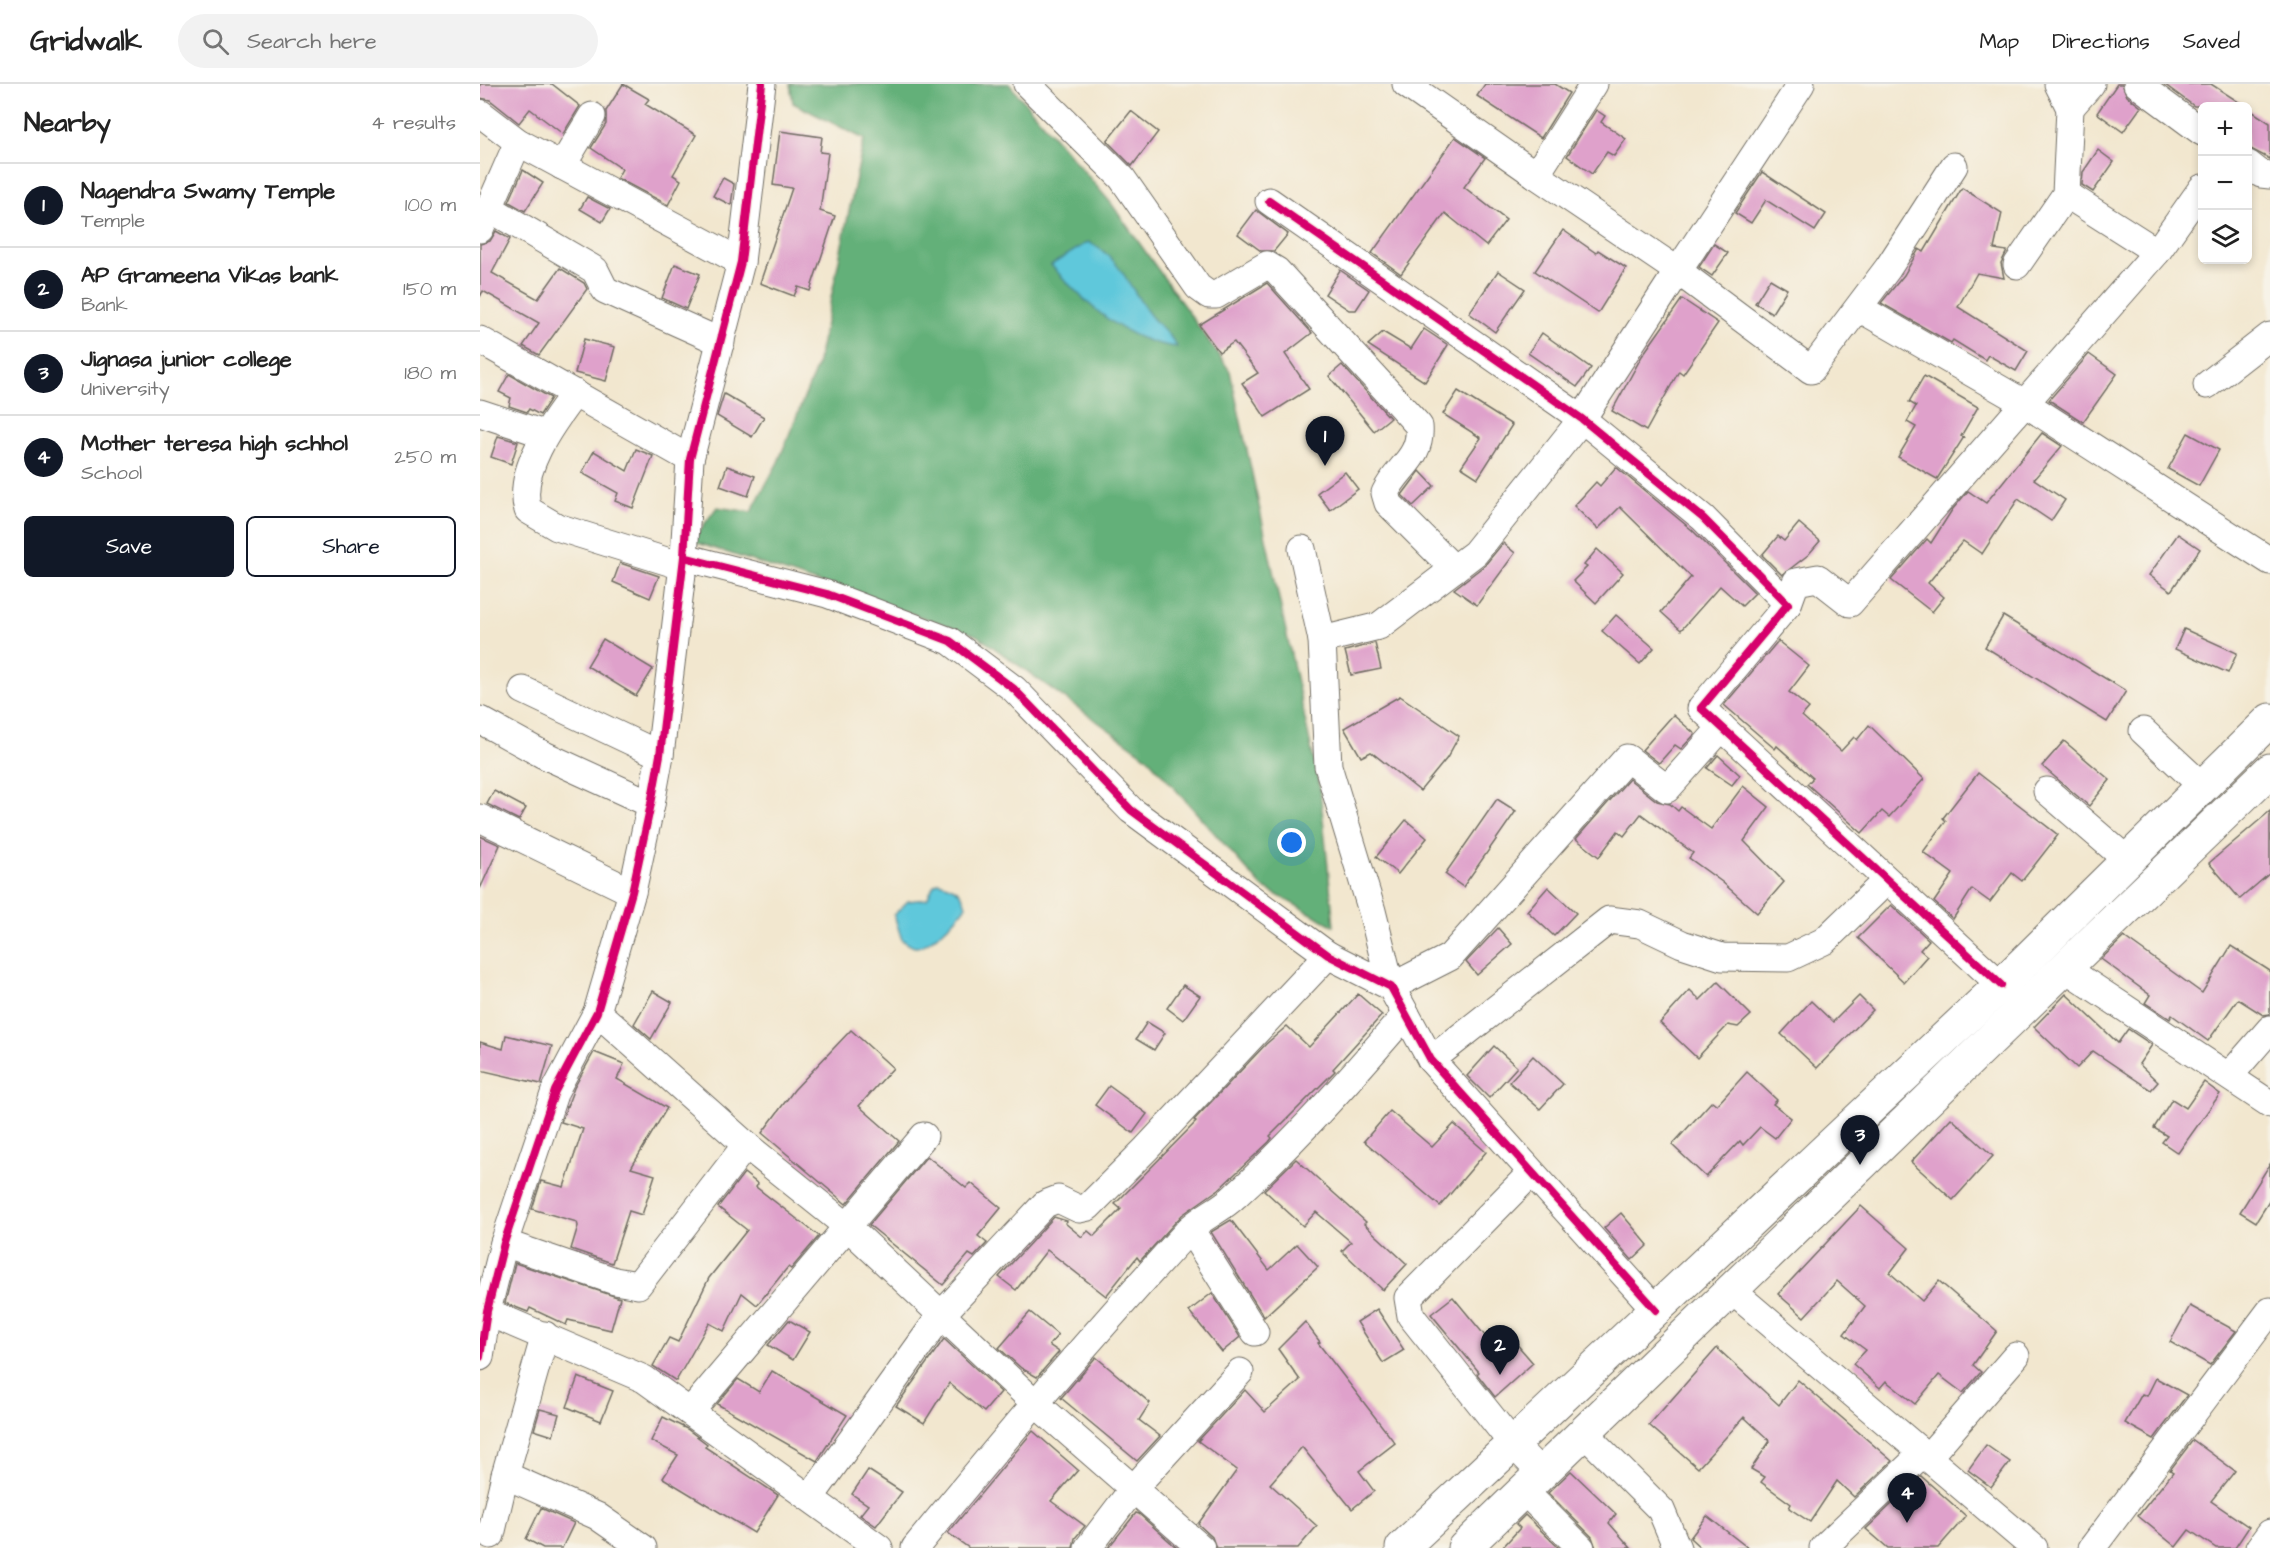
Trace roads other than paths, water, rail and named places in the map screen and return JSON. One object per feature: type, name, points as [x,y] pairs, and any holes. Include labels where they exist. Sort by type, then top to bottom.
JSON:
[{"type":"highway","points":[[1402,1548],[2001,985],[2126,859],[2270,720]]},
{"type":"highway","points":[[1474,1545],[1583,1432],[1730,1289],[2269,774]]},
{"type":"highway","points":[[1838,1139],[1860,1165]]},
{"type":"street","points":[[480,1357],[483,1310],[504,1244],[555,1091],[597,1012],[632,892],[660,755],[683,561],[690,459],[741,262],[762,84]]},
{"type":"street","points":[[1027,84],[1122,178],[1198,287],[1209,295],[1216,295],[1258,268],[1267,265],[1277,271],[1419,426],[1420,441],[1415,453],[1390,482],[1385,493],[1388,503],[1454,569]]},
{"type":"street","points":[[1406,84],[1678,271],[1811,370],[1859,308],[1954,166]]},
{"type":"street","points":[[1536,175],[1594,84]]},
{"type":"street","points":[[1322,640],[1379,626],[1475,553],[1582,420],[1801,84]]},
{"type":"street","points":[[2017,265],[2066,194],[2070,108],[2058,84]]},
{"type":"street","points":[[2070,108],[2091,84]]},
{"type":"street","points":[[2137,84],[2198,129]]},
{"type":"street","points":[[480,113],[518,142],[741,262]]},
{"type":"street","points":[[562,166],[592,116]]},
{"type":"street","points":[[518,142],[484,218],[595,270],[605,290],[721,342]]},
{"type":"street","points":[[2252,168],[2261,174],[2270,175]]},
{"type":"street","points":[[2066,194],[2157,252]]},
{"type":"street","points":[[2001,985],[1701,708],[1788,604],[1796,582],[1818,579],[1850,603],[2157,252],[2198,194]]},
{"type":"street","points":[[1269,201],[1582,420],[1703,518],[1788,604]]},
{"type":"street","points":[[1859,308],[2026,404],[2270,561]]},
{"type":"street","points":[[2207,385],[2270,336]]},
{"type":"street","points":[[480,340],[690,459]]},
{"type":"street","points":[[575,393],[544,434],[523,495],[528,510],[558,526],[683,561],[827,594],[950,641],[1014,689],[1131,810],[1328,955],[1391,987]]},
{"type":"street","points":[[480,413],[544,434]]},
{"type":"street","points":[[1302,549],[1322,640],[1328,766],[1372,911],[1391,987],[1431,1060],[1530,1173],[1656,1310]]},
{"type":"street","points":[[523,690],[660,755]]},
{"type":"street","points":[[480,720],[542,754],[651,804]]},
{"type":"street","points":[[1391,987],[1450,957],[1627,758],[1667,789],[1722,727]]},
{"type":"street","points":[[2143,731],[2202,786]]},
{"type":"street","points":[[2047,791],[2126,859]]},
{"type":"street","points":[[480,818],[632,892]]},
{"type":"street","points":[[1431,1060],[1609,920],[1640,924],[1682,944],[1722,957],[1788,958],[1824,941],[1886,881]]},
{"type":"street","points":[[810,1498],[942,1314],[1053,1198],[1079,1209],[1088,1207],[1146,1149],[1328,955]]},
{"type":"street","points":[[2066,969],[2230,1075],[2270,1104]]},
{"type":"street","points":[[597,1012],[747,1145],[847,1226],[1034,1402],[1201,1548]]},
{"type":"street","points":[[915,1548],[1034,1402],[1059,1379],[1190,1229],[1233,1198],[1352,1078],[1406,1014]]},
{"type":"street","points":[[2230,1075],[2270,1029]]},
{"type":"street","points":[[690,1412],[924,1136]]},
{"type":"street","points":[[504,1244],[615,1281],[638,1285],[747,1145]]},
{"type":"street","points":[[1530,1173],[1408,1298],[1411,1316],[1512,1443],[1533,1482],[1581,1548]]},
{"type":"street","points":[[1190,1229],[1255,1332]]},
{"type":"street","points":[[1730,1289],[2034,1548]]},
{"type":"street","points":[[483,1310],[644,1379],[879,1548]]},
{"type":"street","points":[[2092,1548],[2270,1311]]},
{"type":"street","points":[[486,1538],[545,1335]]},
{"type":"street","points":[[1823,1548],[1926,1455],[2016,1356]]},
{"type":"street","points":[[1088,1548],[1133,1489],[1240,1372]]},
{"type":"street","points":[[1583,1432],[1661,1510],[1677,1548]]},
{"type":"street","points":[[505,1475],[597,1516],[643,1548]]},
{"type":"street","points":[[2259,1548],[2270,1533]]},
{"type":"water","points":[[1088,242],[1099,248],[1116,264],[1150,315],[1171,337],[1177,347],[1158,344],[1123,329],[1092,306],[1051,265]]},
{"type":"water","points":[[939,882],[957,890],[966,906],[935,937],[915,947],[902,940],[894,915],[908,901],[927,899],[934,885]]},
{"type":"place","name":"Nagendra Swamy Temple","points":[[1325,466]]},
{"type":"place","name":"Jignasa junior college","points":[[1860,1165]]},
{"type":"place","name":"AP Grameena Vikas bank","points":[[1500,1375]]},
{"type":"place","name":"Mother teresa high schhol","points":[[1907,1523]]}]
